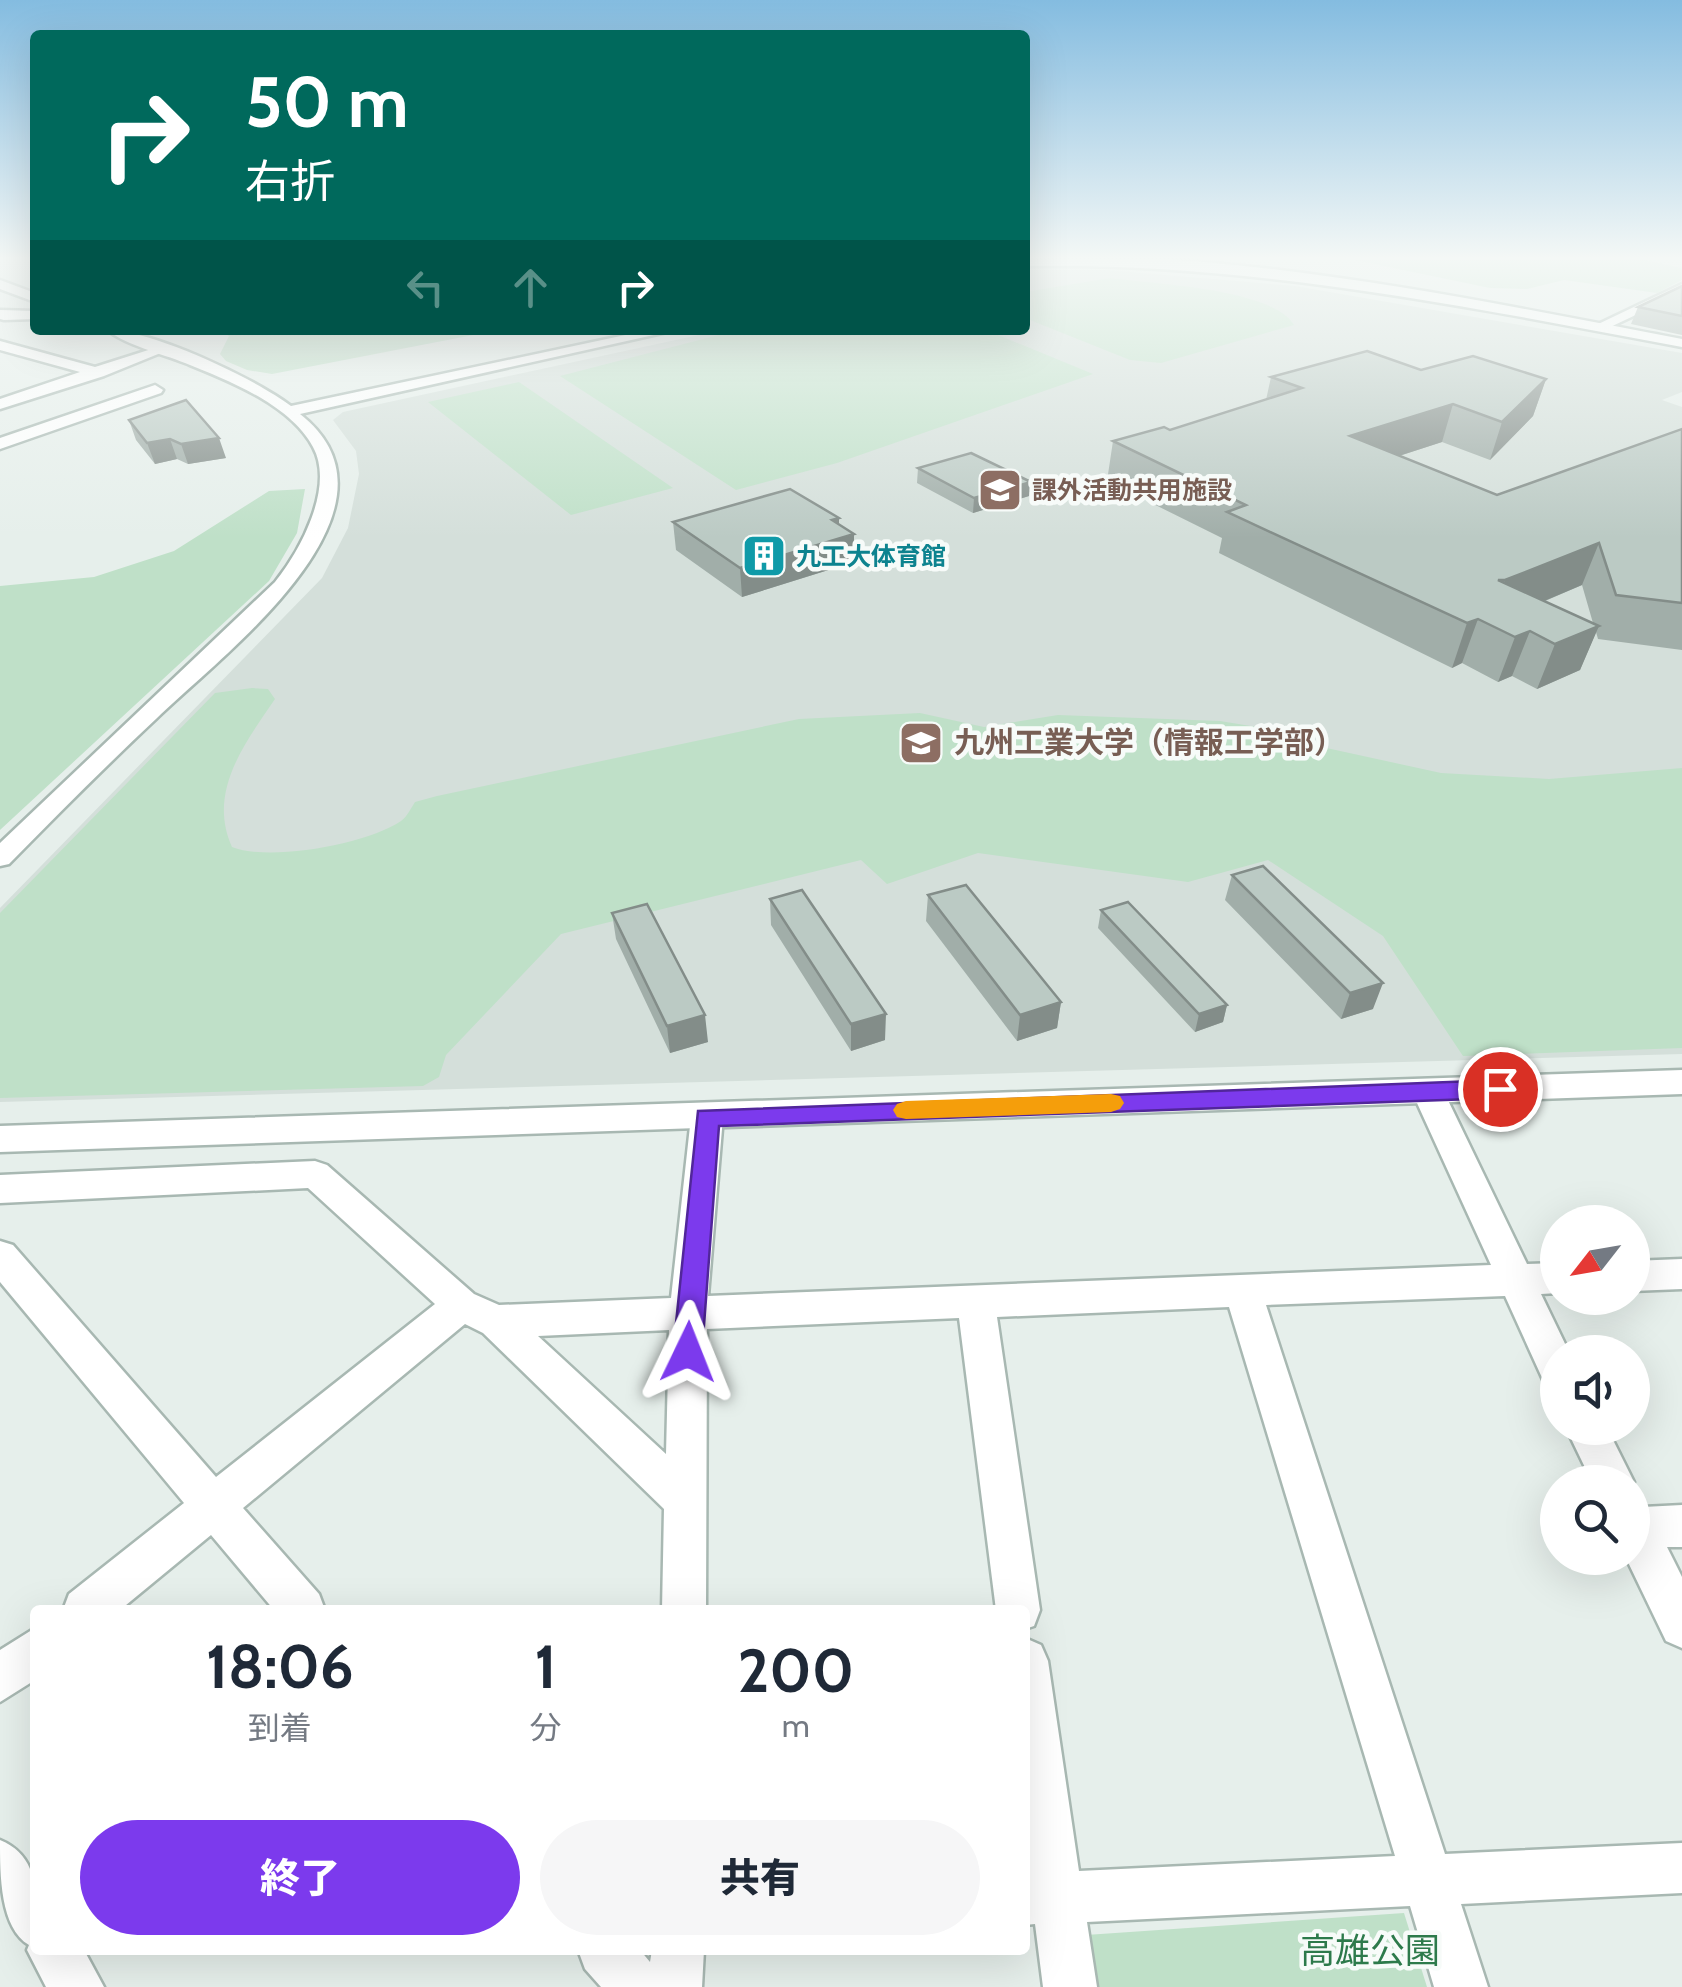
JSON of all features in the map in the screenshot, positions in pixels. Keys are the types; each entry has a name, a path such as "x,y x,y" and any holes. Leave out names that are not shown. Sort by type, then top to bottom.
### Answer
{"street":[{"path":"0,444 155,390 24,353"},
{"path":"0,404 153,353"},
{"path":"0,858 75,782 282,588 310,547 329,479 322,445 290,410 260,392 167,353"},
{"path":"290,410 561,353"},
{"path":"0,368 37,357"},
{"path":"0,1140 1682,1082"},
{"path":"1428,1092 1541,1335"},
{"path":"684,1605 688,1314 707,1117"},
{"path":"0,1189 314,1174 479,1313 686,1501"},
{"path":"0,1256 299,1605"},
{"path":"1650,1275 1682,1274"},
{"path":"92,1605 212,1507 479,1313 688,1314 1540,1279"},
{"path":"1242,1291 1461,1987"},
{"path":"976,1302 1017,1605"},
{"path":"1650,1526 1682,1526"},
{"path":"1650,1559 1682,1625"},
{"path":"0,1679 30,1655"},
{"path":"1030,1734 1041,1898 1070,1987"},
{"path":"0,1865 30,1913"},
{"path":"1041,1898 1682,1868"},
{"path":"57,1955 77,1987"},
{"path":"608,1955 637,1987"},
{"path":"676,1987 678,1955"}],"shaded area":[{"name":"九州工業大学（情報工学部）","path":"617,353 1682,353 1682,392 1662,400 1682,407 1682,1054 0,1102 0,908 322,578 348,528 359,474 356,451 333,420 343,412"}],"green space":[{"path":"382,353 272,374 247,370 220,354"},
{"path":"650,353 1041,353 1093,374 837,463 736,490 560,376"},
{"path":"1112,353 1197,353 1161,363 1130,360"},
{"path":"519,382 673,488 571,515 428,402"},
{"path":"305,489 297,533 269,581 0,830 0,586 94,577 174,551 269,491"},
{"path":"268,689 275,699 233,769 224,807 225,827 232,847 270,853 366,837 401,821 415,802 437,796 799,719 920,713 984,727 1058,715 1220,721 1269,729 1299,742 1441,773 1549,779 1682,768 1682,1048 1463,1056 1383,936 1268,860 1188,882 978,853 887,884 861,860 561,934 446,1055 439,1077 423,1086 0,1098 0,913 215,693"},
{"name":"高雄公園","path":"1404,1913 1427,1987 1094,1987 1086,1935"}],"building":[{"path":"1372,353 1421,370 1473,356 1546,379 1502,422 1453,404 1350,436 1497,495 1682,429 1682,603 1616,595 1599,543 1498,580 1599,626 1555,644 1530,631 1515,637 1478,619 1467,623 1227,512 1246,505 1113,441 1164,427 1170,430 1302,388 1271,377"},
{"path":"186,400 219,438 181,444 170,439 147,443 129,420"},
{"path":"971,453 1031,482 974,498 918,468"},
{"path":"790,489 839,518 832,520 854,534 740,568 673,522"},
{"path":"1263,866 1383,983 1350,993 1232,875"},
{"path":"966,885 1061,1002 1020,1015 928,895"},
{"path":"802,890 886,1014 851,1024 770,899"},
{"path":"1128,902 1227,1005 1199,1014 1101,910"},
{"path":"647,904 705,1015 667,1026 612,913"}],"slow traffic":[{"path":"906,1110 1111,1103"}],"place":[{"name":"課外活動共用施設","path":"1000,490"},
{"name":"九工大体育館","path":"764,556"},
{"name":"九州工業大学（情報工学部）","path":"921,743"}],"route":[{"path":"688,1352 688,1314 707,1117 1500,1089"}]}
